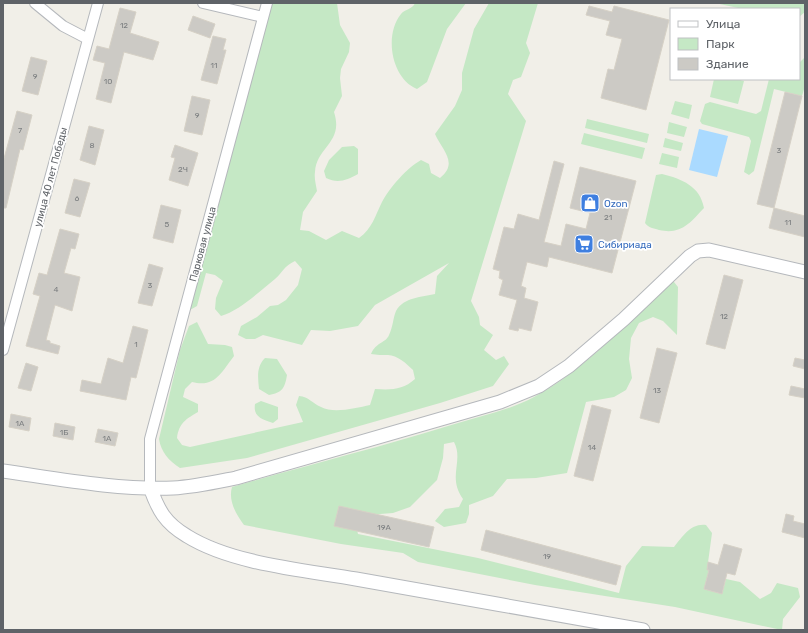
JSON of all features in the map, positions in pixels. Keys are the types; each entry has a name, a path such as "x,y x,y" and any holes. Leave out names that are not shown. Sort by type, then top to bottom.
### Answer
{"street":[{"path":"35,3 63,26 88,39"},
{"name":"улица 40 лет Победы","path":"3,350 98,3"},
{"path":"203,3 263,17"},
{"name":"Парковая улица","path":"150,487 150,439 266,3"},
{"path":"3,471 104,484 174,488 236,478 500,402 539,386 591,349 624,319 672,271 698,250 709,250 805,272"},
{"path":"150,487 158,510 170,524 187,536 214,550 279,565 643,630"}],"green space":[{"path":"271,3 337,3 340,25 350,43 349,52 341,69 340,78 342,96 334,112 336,131 317,163 315,177 317,191 303,212 300,230 309,231 326,240 342,231 359,238 367,231 382,202 399,178 421,160 429,164 431,173 440,178 446,172 449,162 445,151 435,134 455,106 462,90 462,73 474,29 489,3 538,3 526,43 530,53 521,77 513,80 508,94 526,121 471,301 479,317 480,325 493,335 484,350 496,360 504,356 509,364 493,386 440,403 247,458 180,468 166,456 159,439 180,350 189,326 197,322 208,344 232,347 234,356 217,378 206,383 192,382 185,389 183,397 198,404 198,412 181,425 177,438 182,445 190,447 303,422 296,405 299,396 326,409 345,410 370,405 375,389 396,388 410,383 415,379 413,370 402,360 391,355 371,354 376,347 388,338 396,311 399,306 414,298 435,294 437,276 449,263 375,305 358,326 330,331 311,330 302,345 263,335 255,339 246,339 238,335 241,326 257,317 270,306 278,305 286,300 298,285 302,269 295,261 288,265 275,279 249,300 235,310 221,316 215,309 216,298 223,281 215,275 206,273 197,306 190,310 189,298"},
{"path":"415,3 466,3 447,29 427,82 417,89 401,76 396,66 392,44 396,23 401,14 413,7"},
{"path":"715,3 805,3 805,12 800,16 800,8 738,8"},
{"path":"805,57 805,86 802,96 774,89 754,171 749,175 744,172 751,141 749,137 702,124 700,121 705,104 710,102 756,114 761,111 769,80 800,80 800,62"},
{"path":"714,80 744,81 738,104 710,97"},
{"path":"675,101 692,105 689,119 671,114"},
{"path":"587,119 649,134 647,143 585,128"},
{"path":"669,122 687,127 684,137 667,133"},
{"path":"584,133 645,148 642,159 581,144"},
{"path":"665,138 683,143 681,151 663,147"},
{"path":"354,146 358,149 358,174 338,181 326,178 324,171 329,160 342,147"},
{"path":"662,153 679,157 677,168 659,164"},
{"path":"662,174 683,181 694,189 699,194 704,208 689,223 673,231 659,230 650,227 645,223 656,175"},
{"path":"670,281 674,282 678,287 677,335 663,321 653,317 639,323 631,338 629,359 632,378 626,390 614,397 586,402 567,473 536,478 507,479 493,496 469,505 469,514 466,523 444,527 435,521 445,509 459,507 463,499 458,491 456,483 457,449 454,442 444,444 443,458 437,480 410,507 393,513 367,515 356,526 358,534 478,558 619,593 626,566 642,546 674,547 692,528 706,525 712,533 707,570 709,570 704,589 722,594 726,579 740,582 760,599 771,593 777,583 798,588 800,597 783,619 782,630 675,607 535,585 418,562 403,553 341,544 244,525 236,512 231,497 232,487 459,423 514,406 534,397 553,386 589,359"},
{"path":"265,358 277,359 287,375 284,387 277,393 269,395 259,389 259,369"},
{"path":"261,401 278,407 278,419 273,423 262,419 255,412 255,404"}],"water":[{"path":"699,129 728,136 717,177 689,170"}],"building":[{"path":"589,6 612,12 614,6 669,20 646,110 601,98 608,69 614,70 622,39 606,35 610,21 586,15"},
{"path":"120,8 136,12 130,33 159,42 153,60 124,52 111,103 96,99 105,63 93,60 97,46 109,49"},
{"path":"193,16 215,24 210,38 188,30"},
{"path":"213,36 226,39 223,50 226,50 217,84 201,80"},
{"path":"31,57 47,61 38,95 22,91"},
{"path":"785,92 802,96 774,208 757,204"},
{"path":"192,96 210,100 202,135 184,131"},
{"path":"17,111 32,115 23,150 20,149 6,208 3,208 3,162"},
{"path":"89,126 104,130 95,165 80,160"},
{"path":"175,145 198,153 188,186 169,180 175,158 171,157"},
{"path":"554,161 564,164 544,242 561,246 566,224 586,229 590,213 570,208 580,167 636,181 612,273 549,257 547,267 527,262 521,286 526,288 524,298 538,302 531,331 519,328 518,331 509,329 517,300 499,295 503,280 499,278 500,271 493,269 504,227 514,229 518,214 539,220"},
{"path":"74,179 90,183 80,217 65,213"},
{"path":"161,205 181,210 173,243 153,238"},
{"path":"774,208 805,216 805,237 769,228"},
{"path":"60,229 79,234 75,249 71,248 64,273 80,277 72,311 55,305 46,340 60,346 58,354 26,346 40,296 33,294 39,273 47,275"},
{"path":"149,264 163,268 152,306 138,303"},
{"path":"724,275 743,280 725,349 706,344"},
{"path":"133,326 148,330 136,378 131,377 126,400 80,391 82,380 101,384 108,358 123,363"},
{"path":"657,348 677,353 659,423 640,418"},
{"path":"795,358 805,360 805,369 793,366"},
{"path":"26,363 38,367 31,391 18,388"},
{"path":"791,386 805,389 805,398 789,395"},
{"path":"592,405 611,410 593,481 574,476"},
{"path":"11,414 31,418 29,431 9,427"},
{"path":"55,423 75,427 73,440 53,436"},
{"path":"98,429 118,433 115,446 95,442"},
{"path":"339,506 434,527 429,547 334,526"},
{"path":"786,514 794,516 793,521 805,524 805,538 782,532"},
{"path":"486,530 621,566 616,585 481,550"},
{"path":"724,544 742,549 735,575 727,573 722,594 704,589 709,570 707,570 708,562 718,565"}],"place":[{"name":"Ozon","path":"590,203"},
{"name":"Сибириада","path":"584,244"}]}
